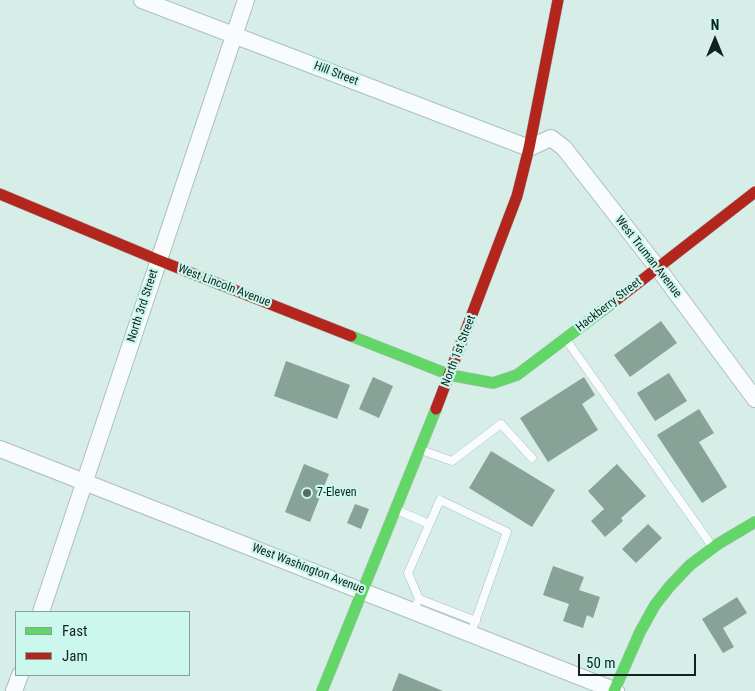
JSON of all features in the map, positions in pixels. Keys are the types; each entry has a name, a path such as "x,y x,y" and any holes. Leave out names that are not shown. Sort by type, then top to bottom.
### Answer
{"main road":[{"name":"North 1st Street","path":"322,691 450,375 517,196 530,148 558,0"},
{"name":"Hackberry Street","path":"450,375 493,383 517,375 755,192"},
{"name":"West Lincoln Avenue","path":"0,194 158,260 450,375"},
{"path":"615,691 640,632 670,586 690,565 755,522"}],"street":[{"name":"Hill Street","path":"142,0 530,148"},
{"name":"North 3rd Street","path":"41,611 246,0"},
{"name":"West Truman Avenue","path":"530,148 551,138 564,148 658,267 755,399"},
{"name":"West Washington Avenue","path":"0,449 362,590 416,605 473,627 615,691"},
{"path":"14,691 20,676"}],"lane":[{"path":"566,339 607,400 714,548"},
{"path":"420,449 452,462 501,424 532,458"},
{"path":"416,605 408,573 440,500 507,532 473,627"},
{"path":"395,509 430,524"}],"building":[{"path":"661,321 677,343 630,377 614,355"},
{"path":"286,361 350,385 337,419 274,396"},
{"path":"669,373 687,401 655,421 637,393"},
{"path":"373,377 393,386 379,418 359,409"},
{"path":"584,377 595,395 582,404 598,430 548,462 520,418"},
{"path":"699,409 714,433 699,442 727,487 702,503 657,435"},
{"path":"491,451 555,490 532,527 469,488"},
{"name":"7-Eleven","path":"304,464 329,474 310,522 285,512"},
{"path":"617,464 646,496 621,518 623,521 605,537 591,521 604,509 588,491"},
{"name":"7-Eleven","path":"355,504 369,509 361,529 347,523"},
{"path":"648,524 662,538 636,563 622,549"},
{"path":"553,566 584,577 579,590 600,597 593,618 587,615 583,628 563,621 569,604 543,595"},
{"path":"737,597 747,613 723,628 734,647 723,653 702,619"},
{"path":"399,673 443,691 392,691"}],"traffic: fast":[{"path":"351,336 450,375 493,383 517,375 615,301"},
{"path":"322,691 436,409"},
{"path":"614,691 640,632 655,605 670,586 690,565 718,544 755,522"}],"traffic: jam":[{"path":"436,409 517,196 529,148 558,0"},
{"path":"615,301 755,192"},
{"path":"0,194 158,260 351,336"}],"place":[{"name":"7-Eleven","path":"307,493"}]}
